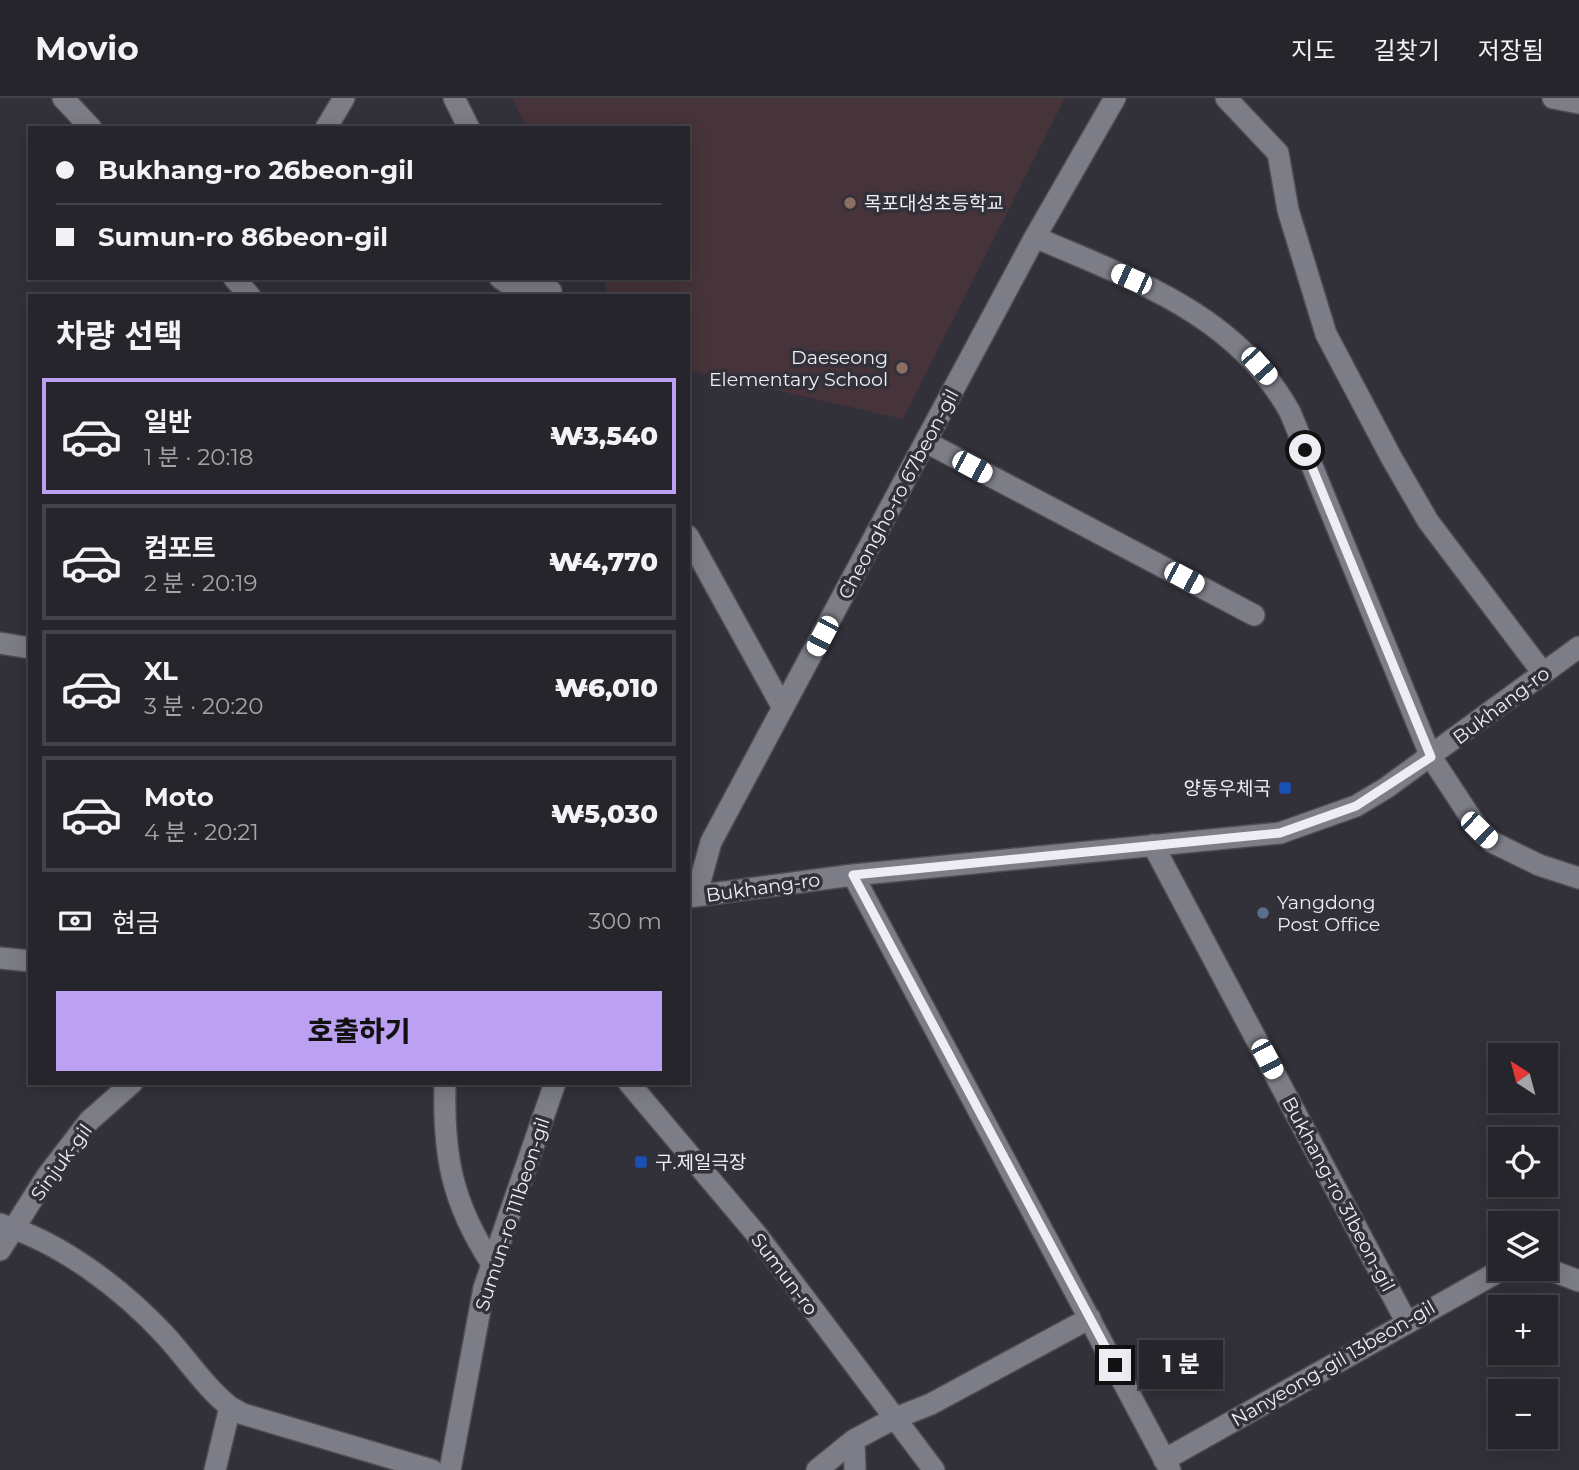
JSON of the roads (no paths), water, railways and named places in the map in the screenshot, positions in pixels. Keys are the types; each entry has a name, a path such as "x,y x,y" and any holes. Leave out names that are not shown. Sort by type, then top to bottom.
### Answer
{"street":[{"path":"63,98 89,126"},
{"path":"327,126 344,98"},
{"path":"454,98 468,126"},
{"name":"Cheongho-ro 67beon-gil","path":"692,897 711,842 1035,237 1115,98"},
{"path":"1226,98 1278,153 1287,210 1322,322 1391,457 1428,521 1543,673"},
{"path":"1553,98 1579,103"},
{"path":"1035,237 1178,300 1230,339 1275,384 1290,412 1431,757 1479,830 1492,842 1539,865 1579,878"},
{"path":"236,280 248,294"},
{"path":"502,280 509,284 548,290"},
{"path":"926,442 1254,615"},
{"path":"690,541 783,708"},
{"path":"0,643 28,648"},
{"name":"Bukhang-ro","path":"692,897 853,875 1280,833 1356,806 1431,757 1579,647"},
{"name":"Bukhang-ro 31beon-gil","path":"1153,845 1406,1321"},
{"path":"853,875 1167,1465"},
{"path":"0,958 28,961"},
{"name":"Sinjuk-gil","path":"0,1250 7,1226 89,1121 130,1085"},
{"path":"445,1085 444,1119 450,1179 472,1234 492,1264"},
{"name":"Sumun-ro 111beon-gil","path":"450,1470 484,1288 554,1085"},
{"name":"Sumun-ro","path":"631,1085 757,1235 934,1470"},
{"path":"7,1226 57,1250 114,1288 164,1334 230,1407 250,1416 432,1470"},
{"path":"1558,1273 1579,1281"},
{"name":"Nanyeong-gil 13beon-gil","path":"1167,1465 1406,1321 1488,1277"},
{"path":"817,1470 855,1440 893,1419 931,1404 1090,1318"},
{"path":"215,1470 230,1407"},
{"path":"855,1440 855,1470"}],"place":[{"name":"목포대성초등학교","path":"850,203"},
{"name":"Daeseong Elementary School","path":"902,368"},
{"name":"양동우체국","path":"1285,788"},
{"name":"Yangdong Post Office","path":"1263,913"},
{"name":"구.제일극장","path":"641,1162"}]}
